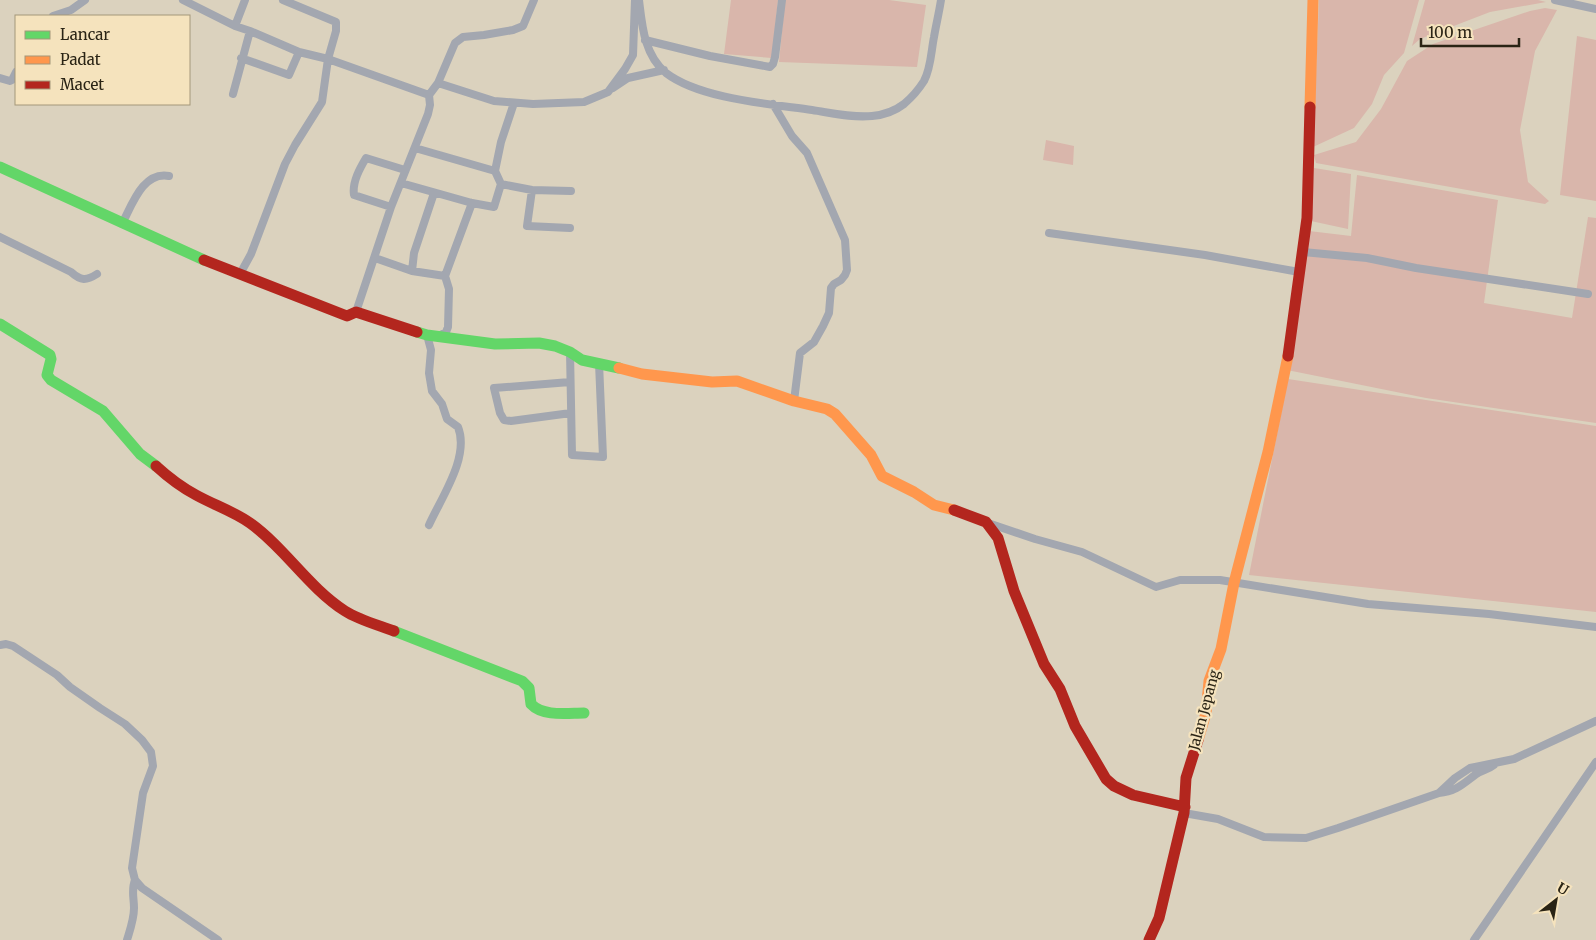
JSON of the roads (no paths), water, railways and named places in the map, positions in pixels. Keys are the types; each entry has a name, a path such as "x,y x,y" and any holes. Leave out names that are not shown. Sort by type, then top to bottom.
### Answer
{"street":[{"path":"56,15 71,10 85,0"},
{"path":"183,0 234,26 299,52 328,59 429,95"},
{"path":"234,26 245,0"},
{"path":"240,274 251,254 285,164 322,102 328,59 336,31 336,22 283,0"},
{"path":"356,312 391,207 428,114 430,105 429,95 438,84 455,43 463,37 484,36 523,26 534,0"},
{"path":"637,0 645,40 653,56 664,70 676,78 698,88 721,95 842,115 870,116 886,113 899,107 911,97 925,78 941,0"},
{"path":"608,92 633,55 637,0"},
{"path":"645,40 710,56 770,67 775,57 782,0"},
{"name":"Jalan Jepang","path":"1149,940 1159,918 1184,805 1186,778 1206,713 1209,681 1221,649 1234,583 1268,452 1291,339 1307,212 1312,0"},
{"path":"1555,0 1596,9"},
{"path":"233,94 241,58 250,31"},
{"path":"241,58 289,76 299,52"},
{"path":"438,84 494,101 563,104 584,102 608,92 628,78 664,70"},
{"path":"0,78 10,81 15,74"},
{"path":"400,183 472,203 494,207 501,184 495,170 501,142 514,103"},
{"path":"773,104 792,136 807,153 818,174 845,240 847,270 841,280 834,284 832,288 830,313 814,342 800,354 794,401"},
{"path":"415,148 495,170"},
{"path":"391,207 354,195 354,188 360,169 366,158 406,170"},
{"path":"0,167 195,257 347,316 356,312 433,335 495,344 540,343 570,352 582,360 642,374 712,382 738,381 794,401 827,409 835,414 871,455 882,476 914,492 934,505 962,511 986,522 1035,539 1082,552 1156,588 1180,580 1220,580 1368,604 1489,614 1596,627"},
{"path":"122,224 143,186 158,175 169,176"},
{"path":"501,184 532,190 571,192"},
{"path":"532,190 528,226 570,228"},
{"path":"412,271 414,254 434,193"},
{"path":"433,335 446,332 448,327 449,289 445,276 472,203"},
{"path":"1049,233 1197,254 1299,272"},
{"path":"0,237 71,272 81,280 97,274"},
{"path":"1303,252 1368,258 1426,270 1588,294"},
{"path":"375,258 412,271 445,276"},
{"path":"0,324 50,355 52,359 47,375 51,380 103,411 140,454 178,484 236,514 251,524 340,608 360,618 522,681 529,688 531,703 535,708 549,712 584,713"},
{"path":"429,525 458,465 461,442 458,428 447,419 442,404 432,391 428,374 433,335"},
{"path":"570,352 572,455 603,457 599,363"},
{"path":"570,382 494,388 500,413 504,420 511,421 571,413"},
{"path":"986,522 998,538 1014,591 1044,664 1060,690 1075,726 1106,779 1126,793 1184,805 1264,837 1306,838 1439,793 1450,792 1495,763 1514,759 1596,721"},
{"path":"0,645 13,646 57,675 70,687 125,724 142,740 151,752 154,766 143,793 132,868 135,880 142,888 218,940"},
{"path":"1474,940 1596,762"},
{"path":"127,940 133,918 132,889 135,880"}]}
